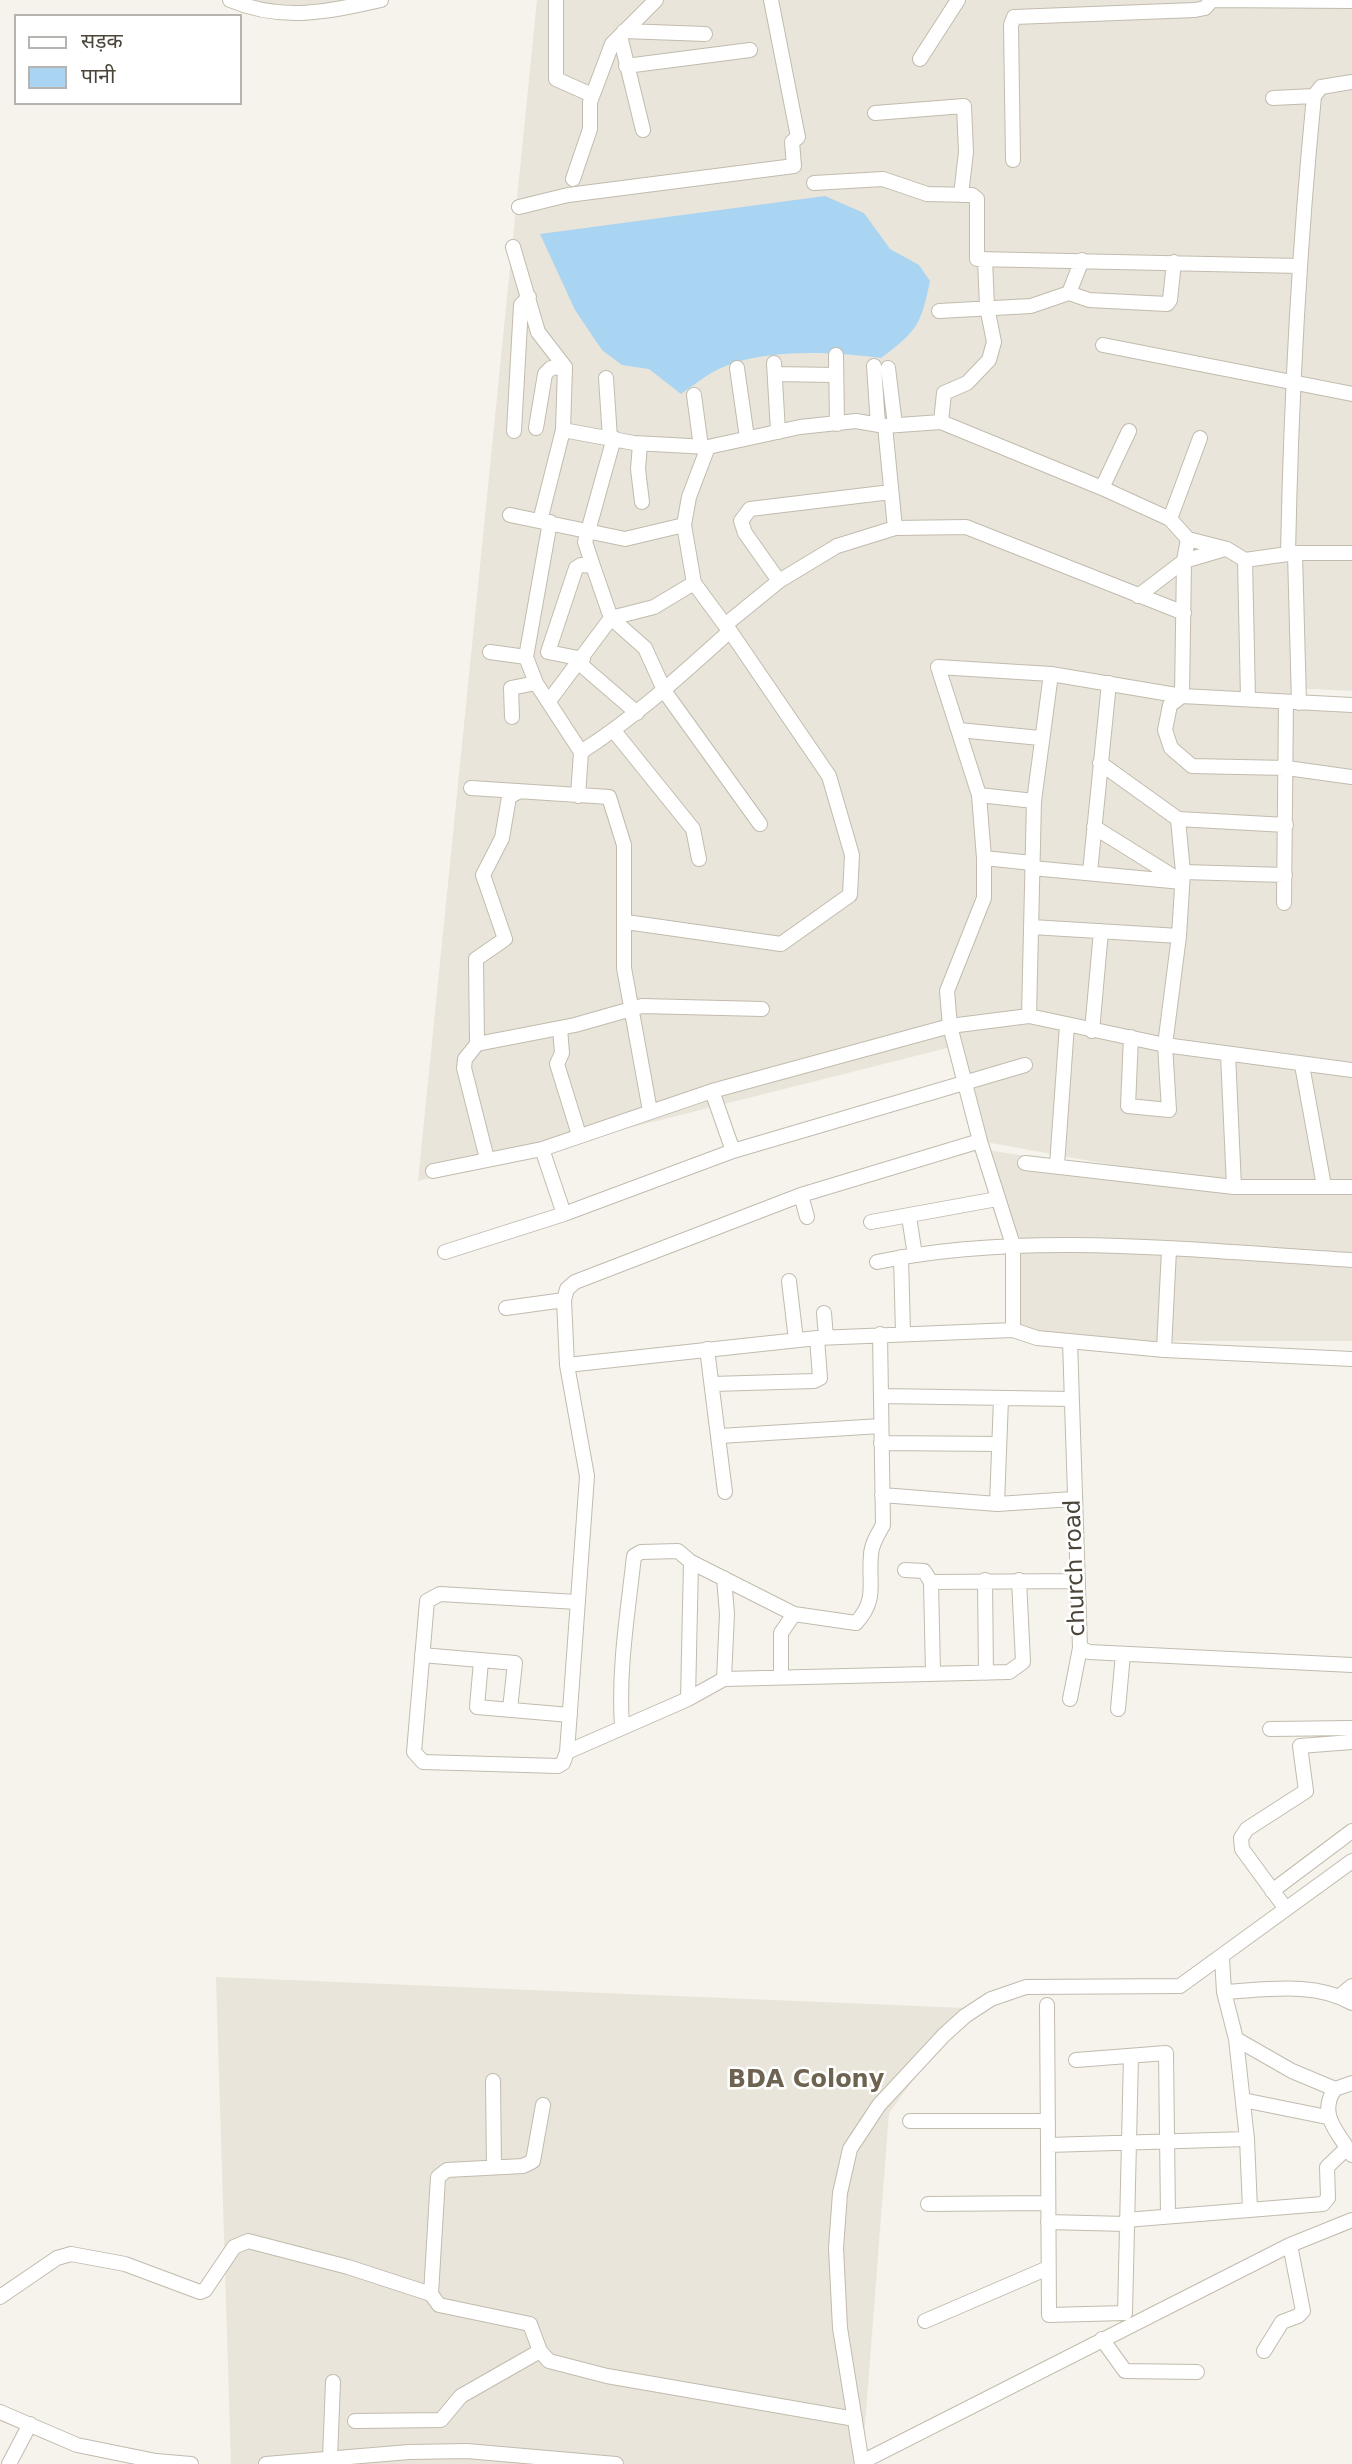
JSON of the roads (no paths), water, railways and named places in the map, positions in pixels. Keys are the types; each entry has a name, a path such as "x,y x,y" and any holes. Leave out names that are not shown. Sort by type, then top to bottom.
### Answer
{"street":[{"path":"230,0 264,13 292,13 327,12 381,0"},
{"path":"556,0 556,79 592,96"},
{"path":"573,179 590,130 592,96 611,44 656,0"},
{"path":"519,207 568,195 794,166 792,142 798,136 771,0"},
{"path":"920,59 958,0"},
{"path":"1013,160 1011,25 1014,17 1195,10 1205,8 1213,0 1352,1"},
{"path":"622,33 705,34"},
{"path":"622,33 626,66 643,130"},
{"path":"626,66 750,50"},
{"path":"1284,903 1287,768 1293,702 1293,384 1314,96 1321,87 1352,82"},
{"path":"1273,98 1314,96"},
{"path":"876,113 964,106 966,152 961,195"},
{"path":"814,183 883,179 927,194 972,195 977,200 977,259 1300,266"},
{"path":"513,247 538,332 565,367 562,430 545,522 526,657 536,683 581,752 578,796"},
{"path":"941,422 944,393 967,383 989,360 994,342 987,307 985,259"},
{"path":"1069,293 1082,260"},
{"path":"939,311 1031,306 1069,293 1093,301 1167,304 1170,300 1174,262"},
{"path":"514,431 521,305 529,297"},
{"path":"1103,345 1352,394"},
{"path":"836,355 837,424"},
{"path":"536,428 545,374 551,368 565,367"},
{"path":"881,367 895,528"},
{"path":"737,368 747,438"},
{"path":"778,432 774,369 835,375"},
{"path":"607,378 612,438 587,532 586,551 611,618 645,649 664,692 760,824"},
{"path":"626,922 780,944 850,895 852,855 829,776 694,583 684,525 689,497 704,447 694,396"},
{"path":"562,430 640,444 704,447 778,432 856,421 886,425 941,422 1102,488 1170,519 1188,539 1227,549 1245,560 1291,554 1352,553"},
{"path":"1102,488 1129,430"},
{"path":"1170,519 1200,438"},
{"path":"640,444 638,469 642,502"},
{"path":"779,581 745,533 741,521 750,509 891,492"},
{"path":"510,515 625,539 684,525"},
{"path":"581,752 614,732 664,692 779,581 837,546 895,528 967,527 1184,613"},
{"path":"1182,696 1184,561 1188,539"},
{"path":"1138,596 1184,561 1227,549"},
{"path":"1245,560 1248,699"},
{"path":"593,566 581,565 576,568 548,652 581,661 637,713"},
{"path":"549,701 611,618 654,607 694,583"},
{"path":"490,652 526,657"},
{"path":"1013,1330 1013,1245 980,1141 950,1026 947,990 985,898 984,858 979,795 938,667 1051,674 1182,696 1352,705"},
{"path":"1029,1016 1034,801 1051,674"},
{"path":"512,717 510,688 536,683"},
{"path":"1090,872 1109,683"},
{"path":"1182,696 1170,705 1165,730 1171,748 1192,766 1287,768 1349,780"},
{"path":"958,730 1041,737"},
{"path":"614,732 693,829 699,859"},
{"path":"1100,763 1178,819 1286,825"},
{"path":"471,788 609,797 624,845 624,968 650,1111"},
{"path":"486,1159 464,1068 465,1059 477,1044 476,958 505,939 483,875 502,838 509,797 518,792"},
{"path":"979,795 1034,801"},
{"path":"1130,1037 1128,1106 1169,1110 1165,1045 1179,936 1183,877 1178,819"},
{"path":"1094,827 1183,877"},
{"path":"984,858 1090,872 1183,877 1285,875"},
{"path":"1032,926 1179,936"},
{"path":"1093,1031 1101,931"},
{"path":"477,1044 560,1028 631,1008 762,1009"},
{"path":"433,1171 542,1149 712,1091 950,1026 1029,1016 1165,1045 1352,1070"},
{"path":"1058,1166 1067,1026"},
{"path":"560,1028 562,1053 557,1064 579,1135"},
{"path":"1228,1054 1234,1187"},
{"path":"445,1252 564,1214 733,1151 1025,1065"},
{"path":"1302,1065 1324,1186"},
{"path":"712,1091 733,1151"},
{"path":"577,1602 440,1594 426,1601 414,1752 424,1762 558,1766 563,1763 567,1752 587,1475 567,1365 564,1300 567,1289 575,1282 801,1195 980,1141"},
{"path":"542,1149 564,1214"},
{"path":"1025,1163 1234,1187 1352,1187"},
{"path":"801,1195 807,1217"},
{"path":"872,1222 997,1199"},
{"path":"903,1334 909,1217"},
{"path":"877,1262 908,1256 1013,1245 1352,1260"},
{"path":"1164,1350 1169,1250"},
{"path":"789,1281 796,1340"},
{"path":"506,1308 564,1300"},
{"path":"712,1384 814,1381 820,1378 824,1313"},
{"path":"567,1365 822,1337 1013,1330 1037,1338 1164,1350 1352,1359"},
{"path":"622,1726 620,1696 634,1556 641,1552 678,1551 691,1562 794,1614 856,1623 866,1613 871,1601 870,1552 883,1525 880,1334"},
{"name":"church road","path":"1070,1341 1073,1499 1080,1648 1090,1652 1352,1665"},
{"path":"707,1349 725,1492"},
{"path":"881,1396 1071,1399"},
{"path":"997,1504 1001,1399"},
{"path":"720,1436 881,1426"},
{"path":"881,1443 999,1444"},
{"path":"882,1495 997,1504 1073,1499"},
{"path":"688,1699 691,1562"},
{"path":"905,1570 924,1572 931,1582 933,1673"},
{"path":"724,1578 727,1614 724,1679"},
{"path":"985,1580 986,1673"},
{"path":"567,1752 688,1699 724,1679 1009,1672 1023,1662 1018,1580"},
{"path":"931,1582 1077,1581"},
{"path":"781,1676 781,1633 794,1614"},
{"path":"1070,1699 1080,1648"},
{"path":"1118,1709 1123,1654"},
{"path":"422,1655 515,1663 510,1709"},
{"path":"481,1661 477,1707 570,1715"},
{"path":"1270,1729 1352,1728"},
{"path":"1286,1909 1242,1849 1241,1838 1247,1829 1306,1791 1300,1746 1352,1742"},
{"path":"1272,1891 1352,1831"},
{"path":"1352,1861 1180,1986 1026,1987 1000,1996 965,2015 906,2073 850,2149 840,2193 836,2248 840,2328 862,2463 1290,2245 1352,2220"},
{"path":"1222,1958 1224,1992 1236,2039 1243,2100 1250,2209"},
{"path":"1224,1992 1310,1989 1346,1999 1352,1986"},
{"path":"1047,2005 1049,2315 1125,2313 1131,2056"},
{"path":"1236,2039 1292,2071 1335,2089 1352,2083"},
{"path":"1076,2060 1166,2053 1170,2141 1168,2216"},
{"path":"493,2081 494,2167"},
{"path":"1048,2222 1126,2222 1327,2202 1327,2167 1350,2151 1327,2117 1329,2102 1335,2089"},
{"path":"1243,2100 1327,2117"},
{"path":"431,2294 438,2177 447,2170 523,2166 533,2161 543,2105"},
{"path":"910,2121 1048,2121"},
{"path":"1048,2144 1247,2139"},
{"path":"928,2204 1048,2203"},
{"path":"0,2297 57,2258 71,2254 125,2264 200,2292 234,2247 248,2241 348,2267 431,2294 439,2305 530,2324 540,2351 549,2361 607,2376 855,2419"},
{"path":"1264,2351 1282,2322 1298,2316 1303,2311 1290,2245"},
{"path":"925,2321 1048,2268"},
{"path":"1102,2339 1125,2371 1197,2372"},
{"path":"355,2421 441,2420 461,2396 540,2351"},
{"path":"330,2458 333,2382"},
{"path":"0,2412 78,2445 156,2461 191,2464"},
{"path":"9,2464 30,2424"},
{"path":"266,2464 467,2451 616,2464"}],"water":[{"path":"825,196 864,213 890,249 919,265 930,281 924,308 916,326 903,341 881,358 822,353 758,357 721,368 681,394 649,369 622,365 602,350 575,310 540,234"}],"district":[{"name":"BDA Colony","path":"806,2081"}]}
